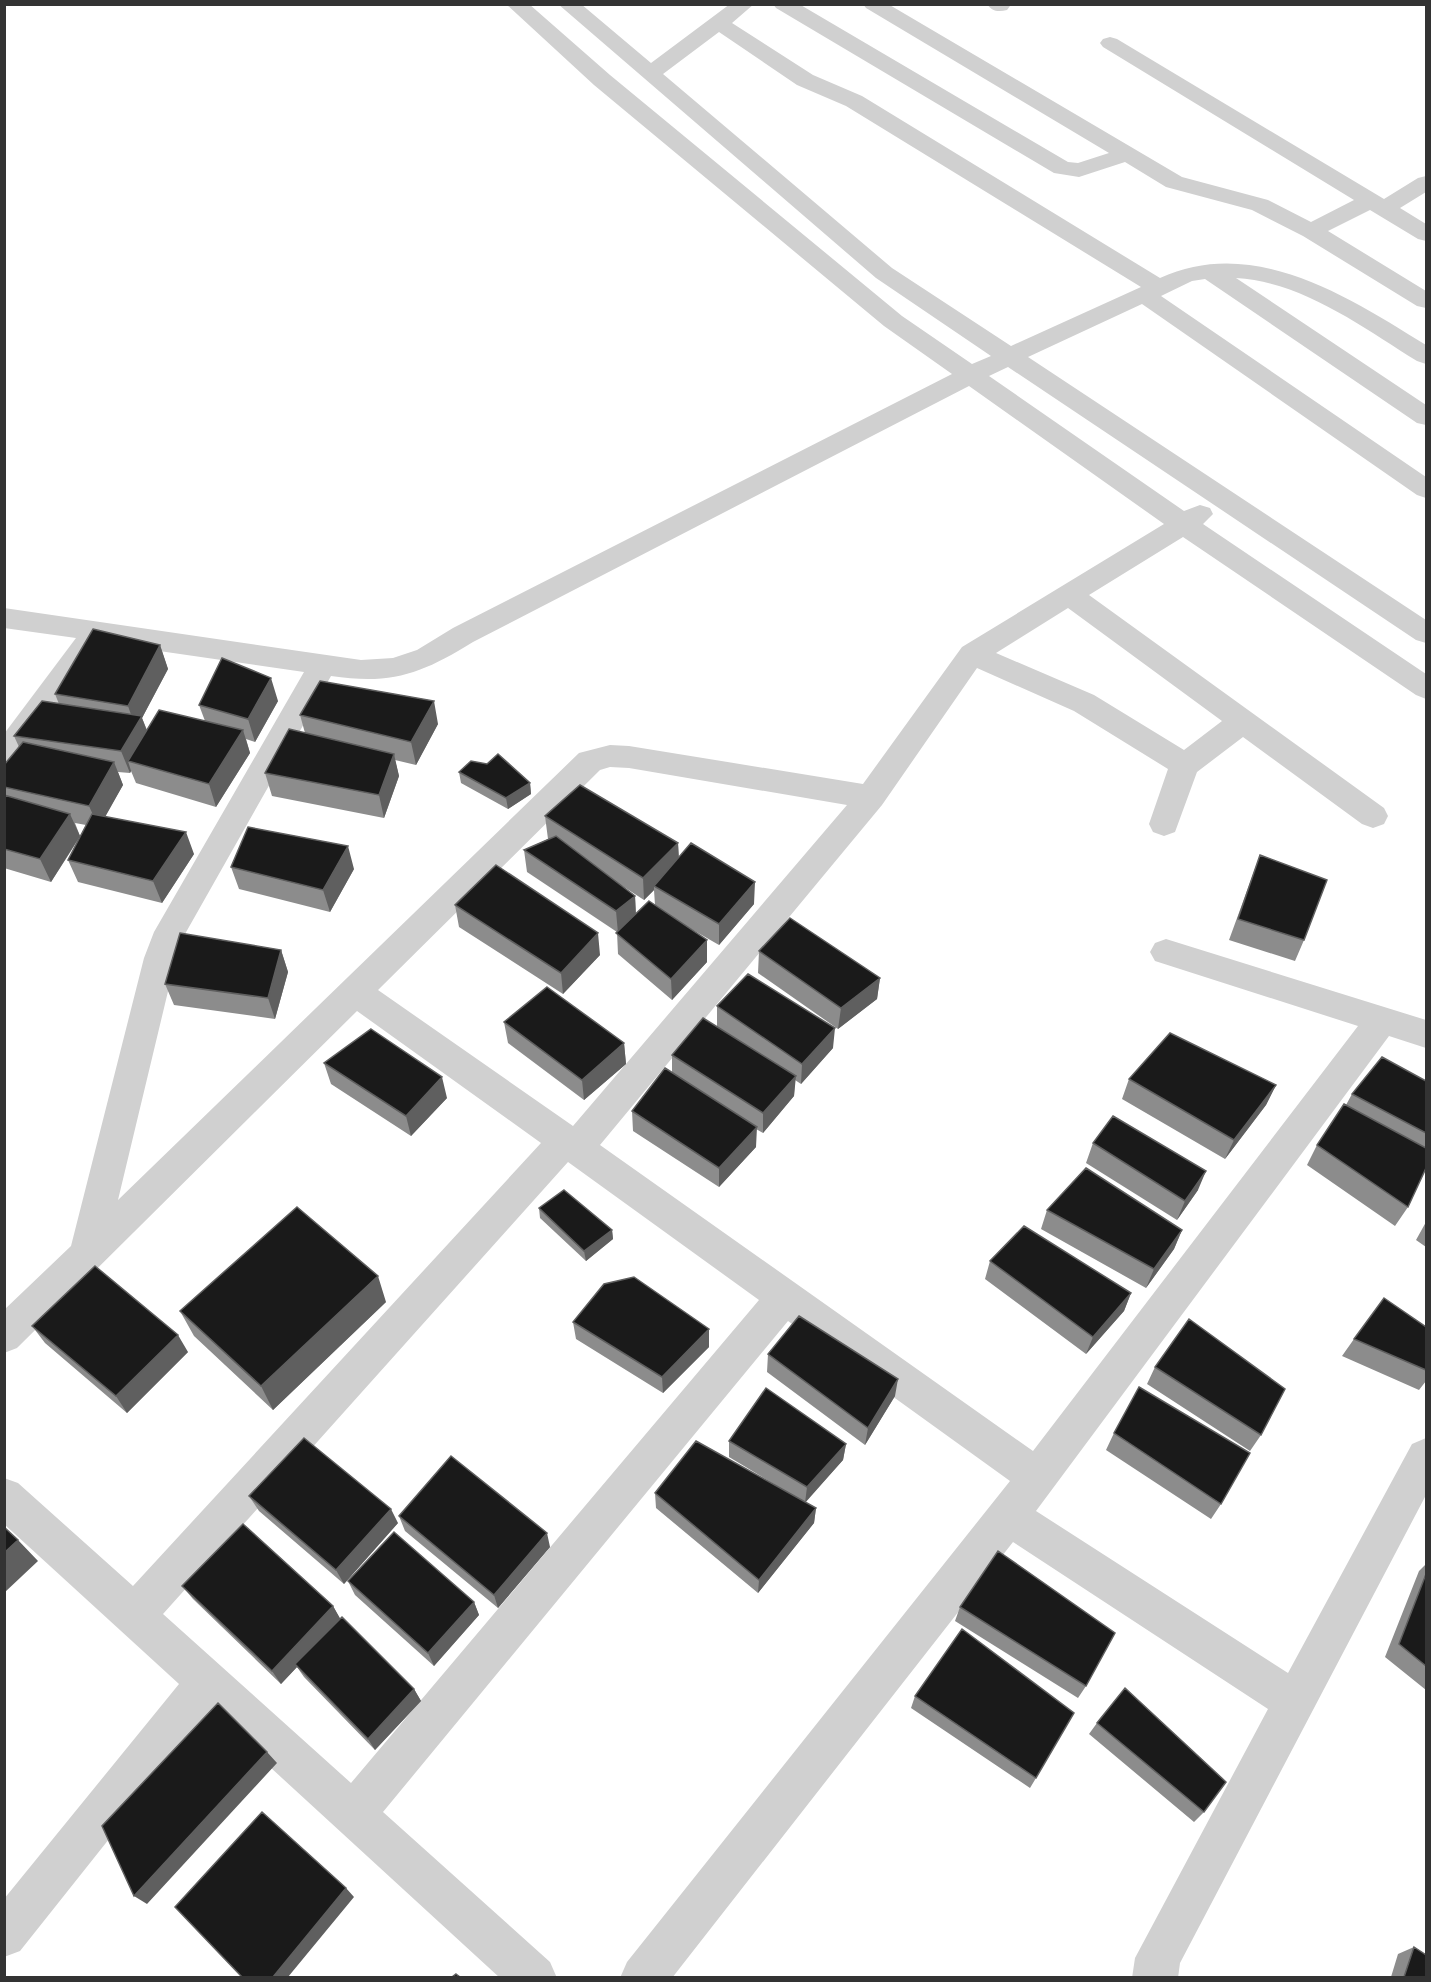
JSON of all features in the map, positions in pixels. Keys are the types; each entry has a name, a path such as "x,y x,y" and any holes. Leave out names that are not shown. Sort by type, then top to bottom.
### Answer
{"street":[{"path":"516,4 591,70 893,321 1184,524 1426,688"},
{"path":"568,4 884,273 1426,633"},
{"path":"651,74 744,4"},
{"path":"783,4 1062,168 1079,170 1128,154"},
{"path":"873,4 1174,182 1260,205 1311,231 1426,301"},
{"path":"719,23 804,80 854,101 1150,291 1426,489"},
{"path":"1110,43 1426,234"},
{"path":"591,70 629,56"},
{"path":"1311,231 1426,183"},
{"path":"1207,270 1426,417"},
{"path":"4,618 361,670 395,668 427,657 463,635 970,375 1186,275 1207,270 1255,274 1296,283 1333,300 1426,356"},
{"path":"134,1615 571,1144 870,797 972,654 1225,499"},
{"path":"1069,594 1373,816"},
{"path":"4,757 96,632"},
{"path":"972,654 1084,703 1185,765"},
{"path":"87,1254 160,958 170,932 323,665"},
{"path":"1164,824 1175,787 1185,765 1243,721"},
{"path":"4,1336 590,761 610,756 629,757 870,797"},
{"path":"1166,952 1426,1034"},
{"path":"355,991 1038,1477"},
{"path":"643,1977 1008,1516 1382,1020"},
{"path":"353,1814 785,1297"},
{"path":"1155,1977 1158,1958 1426,1457"},
{"path":"4,1497 534,1977"},
{"path":"1008,1516 1295,1702"},
{"path":"4,1935 208,1682"}],"building":[{"path":"93,629 160,645 128,706 55,694"},
{"path":"222,658 271,678 248,719 199,705"},
{"path":"320,681 434,701 411,742 300,715"},
{"path":"42,701 142,716 121,751 14,736"},
{"path":"159,710 243,730 209,784 128,761"},
{"path":"289,729 394,754 379,795 265,773"},
{"path":"23,742 114,762 89,806 4,787 4,765"},
{"path":"498,754 530,783 506,798 459,772 471,761 487,764"},
{"path":"580,785 678,843 643,878 545,816"},
{"path":"4,795 70,814 40,859 4,849"},
{"path":"92,814 186,832 153,881 68,860"},
{"path":"248,827 348,846 323,890 231,867"},
{"path":"556,836 635,896 616,911 524,850"},
{"path":"691,843 755,882 719,924 654,886"},
{"path":"1260,855 1327,880 1304,940 1238,919"},
{"path":"496,865 598,933 561,973 455,905"},
{"path":"649,901 707,940 671,979 616,933"},
{"path":"790,918 880,978 841,1008 759,951"},
{"path":"180,933 281,950 268,998 165,984"},
{"path":"748,974 835,1028 802,1064 717,1006"},
{"path":"547,987 624,1043 582,1080 504,1022"},
{"path":"703,1018 796,1076 763,1113 672,1055"},
{"path":"371,1029 442,1077 406,1116 324,1063"},
{"path":"1170,1033 1276,1085 1234,1140 1129,1079"},
{"path":"1382,1057 1426,1081 1426,1133 1352,1094"},
{"path":"665,1068 757,1127 719,1168 632,1111"},
{"path":"1344,1104 1426,1148 1426,1168 1408,1207 1317,1145"},
{"path":"1113,1116 1206,1171 1185,1201 1093,1143"},
{"path":"1086,1168 1182,1230 1154,1269 1047,1210"},
{"path":"564,1190 612,1230 584,1251 539,1208"},
{"path":"297,1207 378,1276 261,1386 180,1311"},
{"path":"1024,1226 1131,1293 1093,1337 990,1261"},
{"path":"95,1266 178,1335 116,1396 32,1326"},
{"path":"634,1277 709,1329 662,1377 573,1322 604,1284"},
{"path":"1384,1298 1426,1327 1426,1370 1354,1339"},
{"path":"799,1316 898,1379 868,1428 768,1354"},
{"path":"1189,1319 1285,1389 1261,1435 1155,1367"},
{"path":"1139,1387 1250,1453 1221,1504 1114,1433"},
{"path":"766,1388 846,1444 807,1487 729,1441"},
{"path":"304,1438 391,1509 336,1570 249,1496"},
{"path":"696,1441 816,1508 759,1580 655,1493"},
{"path":"451,1456 547,1533 494,1595 399,1516"},
{"path":"243,1524 333,1606 272,1671 182,1586"},
{"path":"4,1527 18,1540 4,1553"},
{"path":"394,1532 474,1602 428,1653 348,1581"},
{"path":"998,1551 1115,1633 1086,1686 960,1607"},
{"path":"1426,1574 1426,1666 1399,1644"},
{"path":"342,1617 414,1689 368,1739 295,1664"},
{"path":"962,1629 1074,1713 1036,1778 915,1696"},
{"path":"1125,1688 1226,1782 1204,1812 1097,1723"},
{"path":"218,1703 267,1752 134,1896 102,1826"},
{"path":"262,1812 346,1888 273,1977 242,1977 175,1907"},
{"path":"1414,1947 1426,1955 1426,1977 1404,1977"}]}
